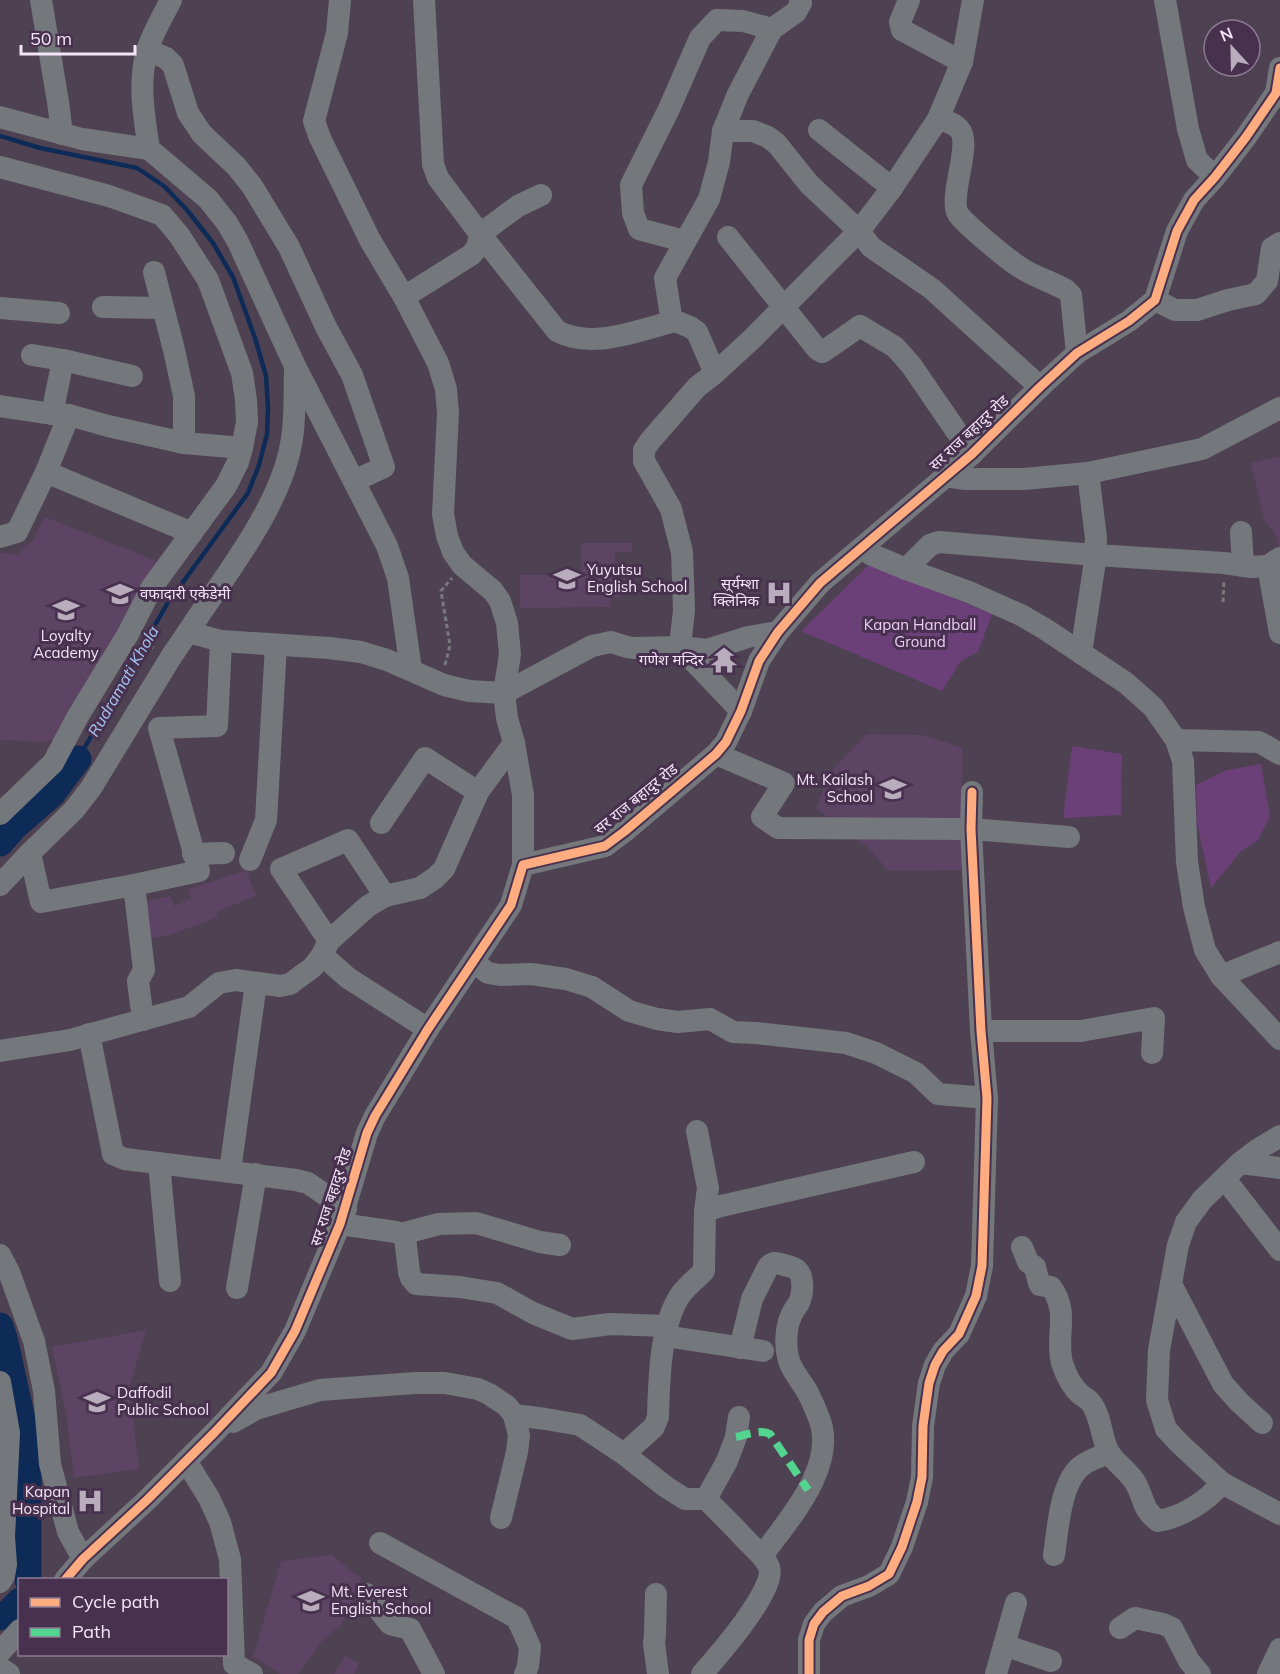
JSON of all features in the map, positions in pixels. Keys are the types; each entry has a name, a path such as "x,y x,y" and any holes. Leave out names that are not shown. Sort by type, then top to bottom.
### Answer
{"street":[{"path":"42,0 62,134"},
{"path":"148,149 143,104 144,69 147,50 171,0"},
{"path":"340,0 337,33 314,121 320,138 370,240 404,297 438,363 446,388 448,413 443,514 453,552 462,565 493,591 500,602 507,623 510,654 504,693 523,795 523,865"},
{"path":"424,0 433,164 438,178 480,234 557,331 595,340 675,321"},
{"path":"715,373 697,332 670,316 665,278 709,199 719,162 723,131 738,94 772,29 796,12 801,3 800,0"},
{"path":"909,0 900,22 902,30 962,62"},
{"path":"741,711 680,647 684,610 682,552 671,509 644,461 644,450 697,387 752,339 859,231 892,188 938,119 962,62 973,0"},
{"path":"1165,0 1188,129 1197,160 1215,177"},
{"path":"684,241 639,229 633,213 631,185 669,109 700,38 717,20 743,21 772,29"},
{"path":"147,50 174,65 188,113 202,134 236,166 262,201 289,247 326,327 352,375 384,467 354,481"},
{"path":"1280,68 1276,93 1246,137 1194,200 1177,231 1155,300 1175,310 1197,310 1256,294 1267,281 1272,248 1280,243"},
{"path":"0,117 62,134 148,149 208,199 227,223 295,366 387,546 398,578 411,670"},
{"path":"938,119 957,127 961,130 963,137 962,164 955,202 958,213 978,233 1021,268 1066,290 1071,295 1077,353"},
{"path":"819,130 892,188"},
{"path":"723,131 753,131 768,137 777,144 809,184 859,231 871,246 932,289 1040,387"},
{"path":"0,167 109,195 162,215 179,235 208,280 242,373 247,422 238,462 226,486 152,587 128,634 78,716 53,763 0,814"},
{"path":"404,297 471,255 477,248 480,234 518,206 541,195"},
{"path":"728,237 817,349 822,352 860,327 895,347 912,365 972,454"},
{"path":"154,272 184,396 184,442"},
{"name":"सर राज बहादुर रोड","path":"67,1578 83,1559 214,1433 271,1373 295,1331 343,1217 367,1133 375,1116 428,1029 511,904 523,865 605,846 716,754 726,742 741,711 759,661 778,632 820,583 972,454 1077,353 1129,321 1155,300"},
{"path":"103,307 163,308"},
{"path":"0,308 59,314"},
{"path":"32,355 132,376"},
{"path":"0,537 17,532 46,472 60,414 63,360"},
{"path":"0,885 74,810 92,788 171,657 245,546 266,510 282,477 291,446 294,426 295,366"},
{"path":"0,406 60,414 184,442 242,448"},
{"path":"945,476 966,479 1024,479 1088,473 1202,449 1280,408"},
{"path":"46,472 192,532"},
{"path":"1081,652 1094,568 1096,538 1088,473"},
{"path":"1240,532 1244,566"},
{"path":"906,569 930,545 939,542 1244,566 1274,562 1280,633"},
{"path":"863,547 870,554 969,592 1021,615 1059,637 1126,683 1153,707 1176,741 1183,761 1186,862 1205,950 1221,976 1280,1039"},
{"path":"188,632 221,641 361,652 444,685 469,691 504,693 592,646 602,643 611,642 633,648 680,647 707,650 748,637 778,632"},
{"path":"30,853 41,902 199,871 159,728 218,726 221,641"},
{"path":"250,861 266,820 276,645"},
{"path":"1176,741 1259,742 1280,754"},
{"path":"0,1051 69,1040 189,1007 219,983 236,980 280,986 290,984 313,967 326,948 368,906 385,896 420,888 435,878 444,868 478,792 514,744"},
{"path":"716,754 784,783 762,817 778,828 971,829 1069,837"},
{"path":"381,823 425,758 478,792"},
{"path":"808,1674 809,1640 814,1624 823,1612 843,1596 869,1586 889,1574 902,1547 917,1502 922,1477 923,1426 928,1383 943,1351 959,1334 976,1296 982,1266 987,1098 981,1031 971,829 972,792"},
{"path":"385,896 348,840 281,869 326,948 348,978 428,1029"},
{"path":"193,854 224,853"},
{"path":"134,885 144,970 138,981 143,1020"},
{"path":"1221,976 1280,952"},
{"path":"473,962 488,973 531,974 566,979 592,987 629,1011 657,1019 678,1022 710,1019 733,1032 846,1043 876,1053 916,1073 938,1094 987,1098"},
{"path":"230,1171 256,983"},
{"path":"981,1031 1081,1031 1154,1018 1152,1053"},
{"path":"89,1034 113,1154 124,1159 256,1174 308,1183 330,1197 343,1217 401,1234 405,1238 411,1278 416,1284 490,1291 504,1296 533,1313 572,1329 610,1324 666,1331 763,1351"},
{"path":"624,1454 654,1427 658,1417 666,1331 672,1310 689,1284 704,1271 705,1211 708,1188 697,1131"},
{"path":"1280,1136 1257,1150 1232,1171 1202,1200 1186,1222 1178,1245 1159,1350 1157,1400 1166,1429 1222,1483 1280,1514"},
{"path":"705,1211 914,1162"},
{"path":"159,1163 170,1281"},
{"path":"1232,1171 1280,1168"},
{"path":"1232,1171 1280,1250"},
{"path":"237,1288 256,1174"},
{"path":"401,1234 439,1224 476,1223 540,1242 560,1245"},
{"path":"1022,1246 1028,1262 1035,1267 1040,1285 1051,1287 1058,1297 1061,1308 1060,1351 1071,1385 1090,1402 1109,1453 1136,1483 1148,1513 1158,1521 1172,1518 1211,1496 1222,1483"},
{"path":"0,1254 9,1272 34,1341 44,1391 50,1464 68,1532 83,1559"},
{"path":"740,1348 752,1299 768,1267 776,1263 796,1269 801,1274 801,1299 789,1323 788,1358 808,1394 820,1421 824,1437 821,1462 808,1490 762,1556"},
{"path":"1171,1284 1223,1384 1262,1423"},
{"path":"0,1382 5,1434 6,1564 4,1576 0,1582"},
{"path":"214,1433 256,1408 320,1390 415,1383 445,1383 478,1389 507,1406 514,1415 519,1435 501,1518"},
{"path":"514,1415 580,1425 685,1499 706,1499 762,1556 769,1568 769,1576 761,1597 728,1645 702,1674"},
{"path":"706,1499 727,1461 736,1437 739,1417"},
{"path":"1054,1555 1065,1488 1079,1468 1088,1461 1109,1453"},
{"path":"186,1461 209,1498 220,1522 230,1559 234,1664 252,1674"},
{"path":"380,1543 517,1618 530,1647 525,1674"},
{"path":"366,1594 390,1624 410,1629 434,1674"},
{"path":"656,1594 654,1643 658,1674"},
{"path":"996,1674 1016,1603"},
{"path":"1120,1628 1135,1618 1172,1628 1189,1661 1200,1674"},
{"path":"0,1652 18,1632"},
{"path":"1004,1645 1051,1661"},
{"path":"1269,1674 1280,1649"},
{"path":"0,1668 9,1674"}],"path":[{"path":"444,685 443,674 450,645 441,591 462,565"},
{"path":"128,634 171,657"}],"shaded area":[{"path":"1280,456 1280,552 1275,532 1265,523 1251,463"},
{"name":"Loyalty Academy","path":"45,517 159,562 103,657 68,710 56,738 44,742 0,740 0,552 17,555 32,541"},
{"name":"Yuyutsu English School","path":"581,543 632,543 632,552 615,552 615,582 621,583 621,597 610,597 610,607 520,608 520,575 581,575"},
{"name":"Mt. Kailash School","path":"867,734 923,735 962,748 963,870 888,871 871,850 816,808 831,771"},
{"path":"246,870 256,896 218,911 216,918 167,936 141,938 135,904 170,896 174,906 191,899 189,889"},
{"name":"Daffodil Public School","path":"146,1330 129,1389 139,1469 74,1478 66,1414 52,1347"},
{"name":"Mt. Everest English School","path":"332,1555 356,1575 362,1577 342,1624 322,1641 298,1674 281,1674 253,1657 281,1561"},
{"path":"345,1656 359,1663 354,1674 334,1674"}],"green space":[{"name":"Kapan Handball Ground","path":"870,564 992,614 978,652 961,661 942,691 801,631"},
{"path":"1072,746 1122,754 1121,815 1063,818"},
{"path":"1261,764 1270,817 1257,841 1241,851 1211,888 1197,823 1196,785 1227,770"}],"waterway":[{"name":"Rudramati Khola","path":"0,136 40,148 137,168 164,186 213,243 233,277 266,376 267,434 259,465 248,493 167,604 78,759"},
{"path":"0,843 14,827 52,794 78,759"},
{"path":"0,1326 28,1447 28,1578"},
{"path":"0,1617 6,1615 18,1603"}],"marked path":[{"path":"736,1437 758,1432 770,1434 808,1490"}],"cycle path":[{"path":"67,1578 83,1559 147,1500 214,1433 271,1373 295,1331 340,1224 367,1133 375,1116 428,1029 511,905 523,865 605,846 716,754 726,742 741,711 759,661 778,632 820,583 972,454 1077,353 1129,321 1155,300 1177,231 1194,200 1246,137 1276,93 1280,68"},
{"path":"809,1674 809,1640 814,1624 823,1612 842,1596 869,1586 889,1574 902,1547 917,1502 922,1477 923,1426 929,1383 943,1351 959,1334 976,1296 982,1266 987,1098 981,1031 971,829 972,792"}],"place":[{"name":"Yuyutsu English School","path":"567,579"},
{"name":"सूर्यम्शा क्लिनिक","path":"779,593"},
{"name":"वफादारी एकेडेमी","path":"120,594"},
{"name":"Loyalty Academy","path":"66,610"},
{"name":"गणेश मन्दिर","path":"724,660"},
{"name":"Mt. Kailash School","path":"893,789"},
{"name":"Daffodil Public School","path":"97,1402"},
{"name":"Kapan Hospital","path":"90,1501"},
{"name":"Mt. Everest English School","path":"311,1601"}]}
